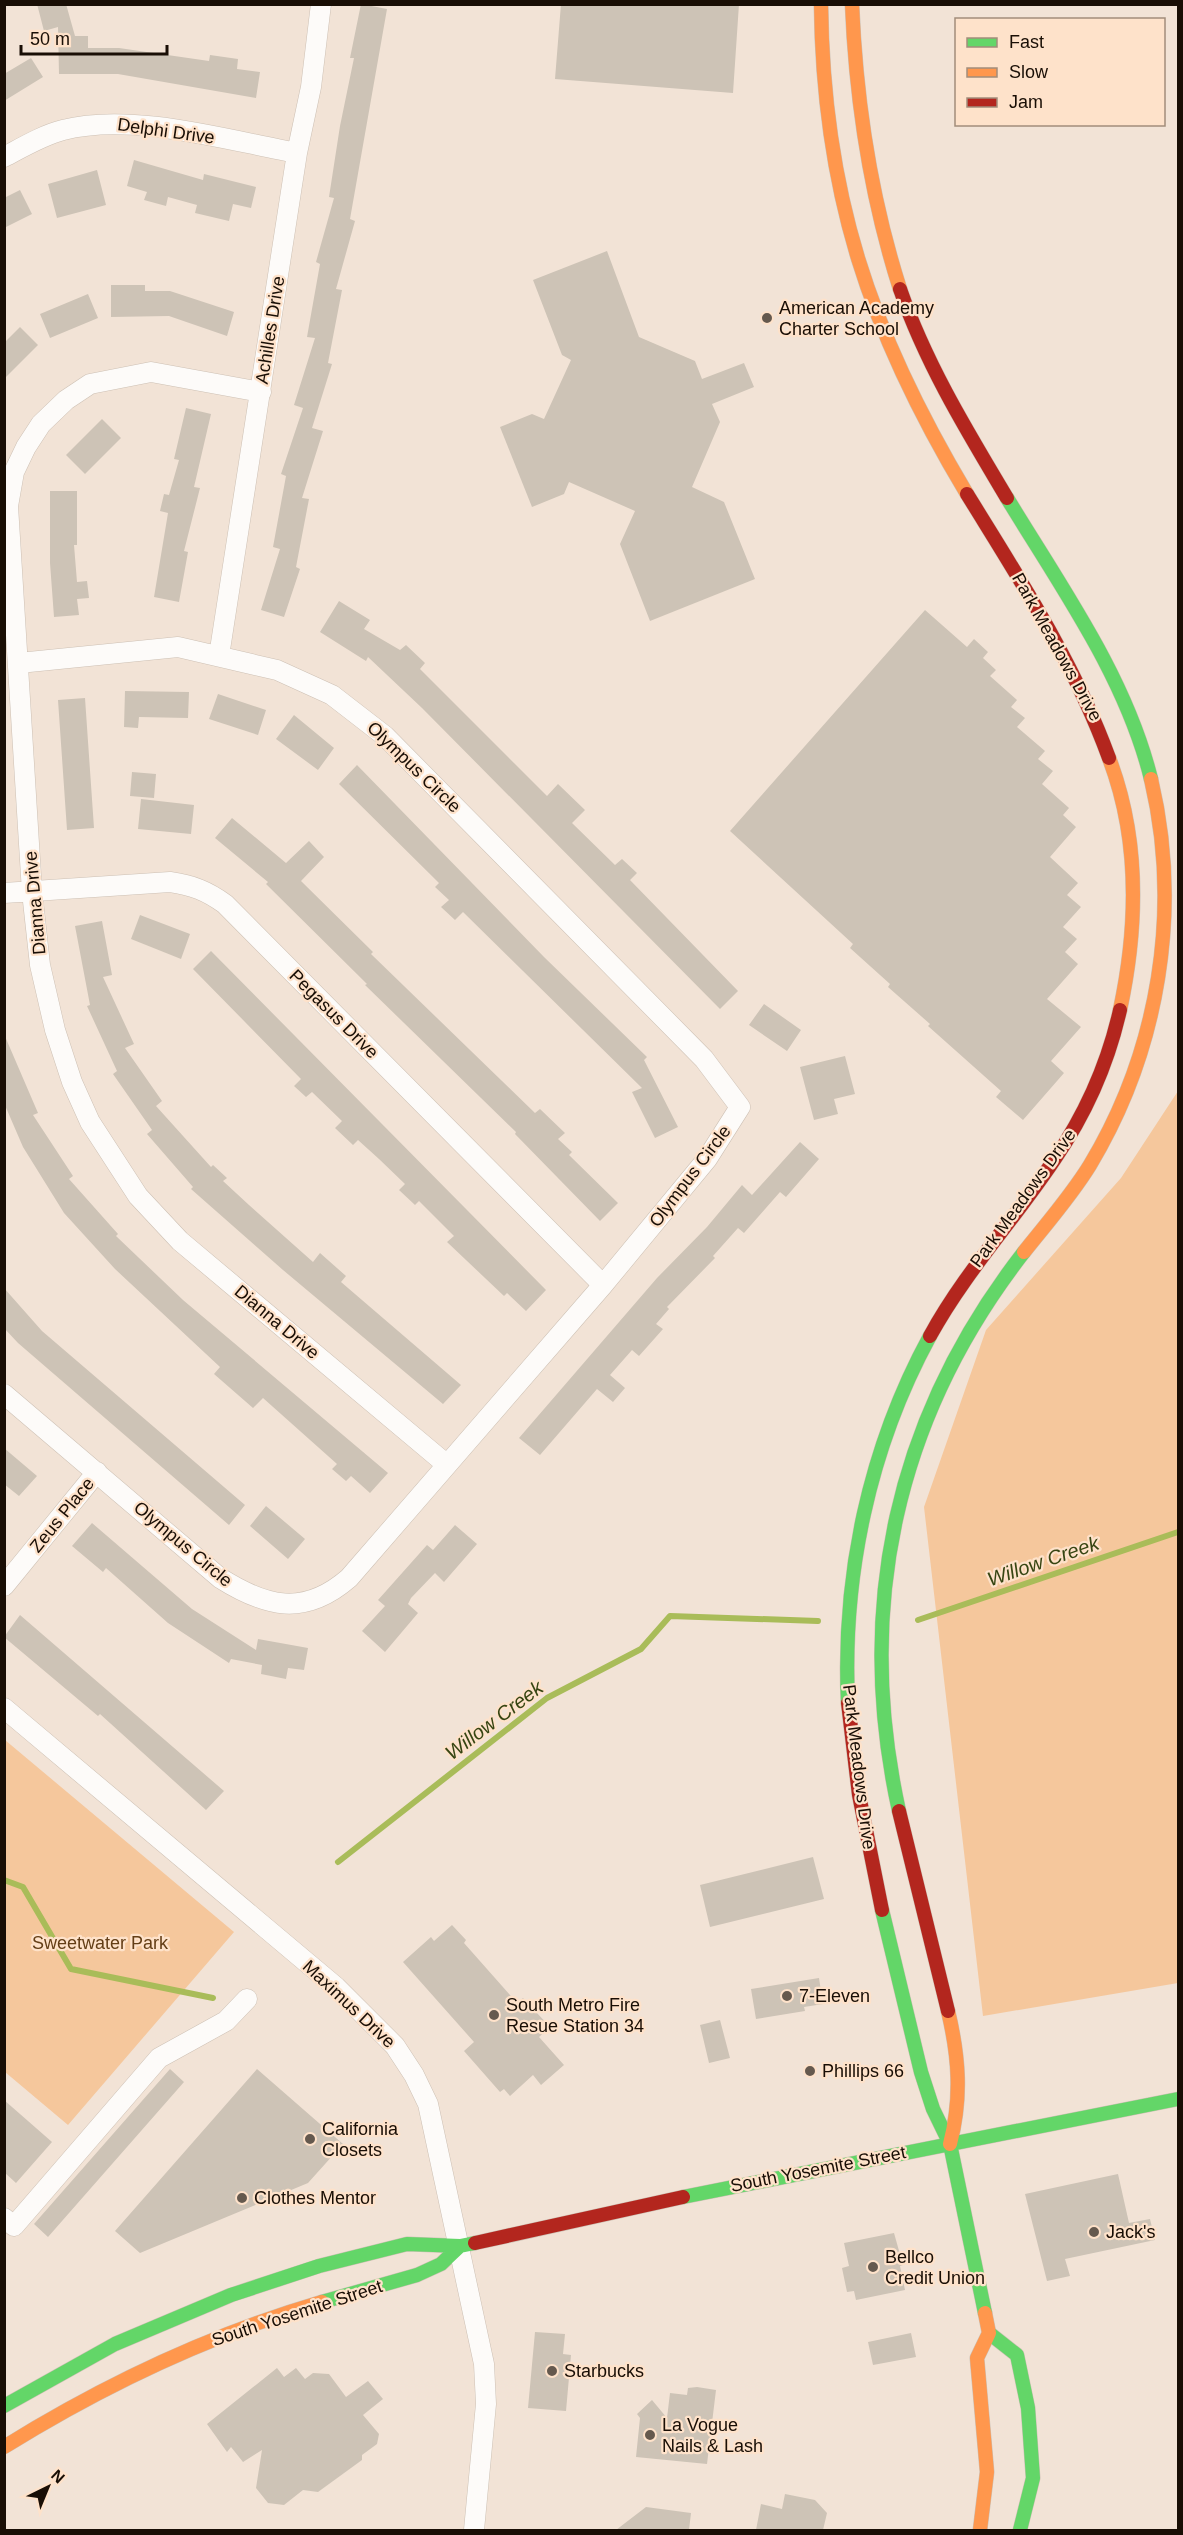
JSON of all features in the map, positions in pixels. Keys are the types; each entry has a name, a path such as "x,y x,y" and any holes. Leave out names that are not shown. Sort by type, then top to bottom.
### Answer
{"main road":[{"name":"Park Meadows Drive","path":"821,4 823,72 836,176 847,228 880,325 940,447 1029,593 1084,691 1105,737 1118,776 1133,849 1134,931 1129,970 1114,1038 1101,1074 1065,1145 964,1278 913,1367 871,1481 856,1550 849,1618 848,1699 864,1831 921,2072 933,2109 951,2144 989,2333"},
{"name":"Park Meadows Drive","path":"852,4 855,82 861,134 882,235 939,381 1104,660 1127,706 1143,747 1154,791 1166,880 1167,924 1162,968 1154,1012 1129,1090 1091,1164 997,1288 947,1369 923,1426 899,1503 889,1548 880,1658 886,1745 895,1795 952,2031 959,2073 958,2111 951,2144"},
{"name":"South Yosemite Street","path":"4,2406 115,2344 231,2295 319,2266 407,2244 459,2246 705,2192 1179,2099"},
{"name":"South Yosemite Street","path":"4,2447 104,2389 156,2364 243,2328 417,2275 441,2264 459,2246"},
{"path":"980,2530 987,2472 983,2404 976,2358 989,2333 1017,2355 1028,2408 1033,2478 1020,2530"},
{"path":"978,2367 993,2384 1000,2490"}],"street":[{"name":"Achilles Drive","path":"219,656 297,153 311,87 321,4"},
{"name":"Delphi Drive","path":"4,157 61,130 112,123 139,125 297,153"},
{"name":"Dianna Drive","path":"261,392 151,372 90,384 66,400 42,424 26,447 14,472 8,506 32,892 40,965 55,1030 72,1082 90,1122 138,1196 180,1241 446,1464"},
{"name":"Olympus Circle","path":"4,1394 220,1578 249,1597 275,1603 305,1602 332,1593 349,1578 603,1286 707,1159 741,1107 704,1059 385,736 332,695 277,670 178,647 19,663"},
{"name":"Pegasus Drive","path":"4,893 170,882 210,892 225,904 603,1286"},
{"name":"Zeus Place","path":"4,1586 96,1472"},
{"name":"Maximus Drive","path":"4,1708 336,1987 395,2046 414,2075 428,2104 484,2364 486,2404 474,2530"},
{"path":"4,2218 14,2226 159,2058 226,2021 248,1999"}],"green space":[{"path":"1178,1091 1178,1983 983,2016 924,1507 986,1330 1121,1178"},
{"name":"Sweetwater Park","path":"5,1740 234,1932 68,2125 5,2072"}],"building":[{"path":"37,4 66,4 75,36 88,36 88,48 119,48 209,61 210,55 238,59 237,69 260,72 256,98 118,74 59,74 58,27 44,31"},
{"path":"361,4 387,9 350,219 355,221 336,289 342,290 328,363 332,364 312,428 323,431 302,498 309,499 296,567 300,569 284,617 261,610 280,549 273,547 286,476 281,474 303,408 294,405 315,338 307,337 320,264 316,262 334,198 329,197 354,58 350,58"},
{"path":"561,4 739,4 733,93 555,79"},
{"path":"31,58 43,77 4,101 4,74"},
{"path":"134,160 203,180 204,174 256,187 251,208 233,204 229,221 195,213 197,205 168,197 166,206 144,200 147,192 127,186"},
{"path":"97,170 106,205 57,218 48,184"},
{"path":"20,190 32,214 4,228 4,198"},
{"path":"607,251 639,337 695,361 702,379 744,363 754,387 712,404 720,422 692,487 724,502 755,579 650,621 620,544 635,511 569,482 564,494 532,507 500,427 532,414 544,419 571,360 562,355 533,280"},
{"path":"111,285 145,285 145,291 170,291 234,312 227,336 169,316 111,317"},
{"path":"88,294 98,318 50,338 40,314"},
{"path":"20,327 38,345 4,379 4,343"},
{"path":"186,408 211,414 194,487 200,488 184,551 188,552 179,602 154,597 168,513 160,511 164,494 169,495 179,460 174,459"},
{"path":"102,419 121,438 85,474 66,455"},
{"path":"50,491 77,491 77,545 74,545 77,582 87,581 89,598 77,599 79,615 54,617 50,563"},
{"path":"339,601 370,620 364,629 400,650 406,645 425,663 420,669 547,796 558,784 585,810 572,823 615,865 622,859 637,873 630,880 738,991 720,1009 422,708 368,657 366,661 320,632"},
{"path":"925,610 967,647 974,639 988,652 983,658 996,670 990,676 1017,700 1011,707 1025,718 1017,727 1045,751 1038,759 1053,771 1042,784 1069,808 1063,815 1076,827 1050,857 1078,883 1067,895 1081,907 1063,927 1077,939 1065,952 1078,964 1047,999 1081,1027 1051,1061 1064,1073 1023,1120 996,1097 1001,1091 928,1026 930,1024 888,987 890,984 850,948 853,944 730,831"},
{"path":"125,691 189,692 188,718 139,717 138,728 124,727"},
{"path":"218,694 266,710 258,735 209,719"},
{"path":"85,698 94,828 67,830 58,700"},
{"path":"294,715 334,748 318,770 276,739"},
{"path":"357,765 544,957 647,1057 644,1060 678,1127 655,1138 632,1092 642,1088 463,912 455,920 441,907 449,900 435,887 439,883 339,784"},
{"path":"132,772 156,774 154,798 130,796"},
{"path":"141,799 194,805 191,834 138,829"},
{"path":"232,818 286,863 309,841 324,857 301,881 373,952 371,954 535,1113 540,1109 565,1133 558,1139 572,1152 569,1155 618,1203 600,1221 515,1134 516,1132 365,985 367,984 266,884 268,882 215,838"},
{"path":"140,915 190,934 181,959 131,939"},
{"path":"102,921 112,975 103,977 134,1044 125,1048 162,1101 156,1106 211,1167 213,1165 227,1178 223,1181 249,1205 313,1262 320,1253 346,1276 341,1282 461,1385 443,1404 283,1270 191,1189 193,1187 147,1134 152,1130 113,1074 117,1071 87,1006 90,1005 75,926"},
{"path":"211,951 546,1290 526,1311 507,1293 504,1296 447,1242 454,1236 419,1201 415,1205 399,1190 405,1184 379,1159 358,1140 353,1145 335,1128 342,1121 312,1092 306,1097 294,1086 301,1079 193,969"},
{"path":"764,1004 801,1030 787,1051 749,1025"},
{"path":"4,1034 38,1113 33,1115 73,1176 69,1179 118,1234 116,1236 183,1300 388,1473 370,1493 351,1476 346,1481 332,1469 337,1464 263,1398 253,1408 214,1374 220,1367 115,1269 64,1213 23,1147 4,1103"},
{"path":"845,1056 855,1094 834,1099 838,1114 814,1120 800,1067"},
{"path":"800,1142 819,1159 786,1197 780,1192 744,1233 738,1228 713,1256 715,1258 667,1307 669,1309 656,1324 663,1329 639,1356 632,1350 610,1375 625,1388 613,1402 597,1389 540,1455 519,1438 657,1278 707,1227 742,1185 752,1195"},
{"path":"4,1288 42,1331 245,1505 229,1525 18,1343 4,1328"},
{"path":"4,1448 37,1476 19,1496 4,1484"},
{"path":"266,1506 305,1539 288,1559 250,1526"},
{"path":"92,1523 192,1609 256,1650 258,1639 308,1648 304,1670 288,1668 286,1679 261,1674 262,1665 231,1659 229,1663 168,1623 106,1568 103,1572 72,1546"},
{"path":"455,1525 477,1544 444,1582 435,1573 411,1598 408,1604 418,1613 385,1652 362,1631 385,1606 378,1600 427,1545 433,1550"},
{"path":"20,1615 224,1791 206,1810 100,1714 98,1716 4,1637"},
{"path":"813,1857 824,1899 710,1927 700,1885"},
{"name":"South Metro Fire Resue Station 34","path":"452,1925 466,1940 464,1943 517,2003 523,1998 550,2027 539,2037 564,2065 541,2085 533,2075 510,2096 504,2089 500,2092 464,2051 474,2042 403,1962 431,1937 434,1941"},
{"name":"7-Eleven","path":"819,1978 823,2004 804,2007 805,2011 756,2019 751,1989"},
{"path":"720,2020 730,2058 709,2063 700,2025"},
{"path":"170,2069 184,2082 48,2237 34,2224"},
{"path":"257,2069 343,2144 308,2183 140,2253 115,2231"},
{"path":"4,2100 52,2142 16,2183 4,2172"},
{"name":"Jack's","path":"1118,2174 1129,2223 1150,2219 1155,2240 1065,2259 1070,2276 1047,2281 1025,2194"},
{"name":"Bellco Credit Union","path":"894,2233 903,2265 900,2266 905,2290 856,2300 854,2291 847,2292 842,2268 849,2266 844,2243"},
{"path":"535,2332 565,2334 563,2354 571,2355 566,2411 528,2408"},
{"path":"911,2333 916,2357 873,2365 868,2342"},
{"path":"277,2368 284,2377 296,2368 305,2379 313,2373 329,2374 346,2397 368,2381 383,2399 363,2415 379,2434 377,2444 362,2455 362,2460 318,2492 303,2490 284,2505 268,2503 256,2488 262,2450 243,2462 231,2447 227,2452 207,2424"},
{"path":"688,2388 716,2390 707,2464 636,2457 640,2418 637,2414 652,2400 667,2418 670,2393 687,2395"},
{"path":"785,2494 815,2500 827,2513 823,2530 756,2530 761,2504 782,2509"},
{"path":"646,2507 691,2513 689,2530 616,2530"}],"waterway":[{"name":"Willow Creek","path":"918,1620 1178,1532"},
{"name":"Willow Creek","path":"338,1862 547,1698 641,1649 670,1616 818,1621"},
{"name":"Willow Creek","path":"4,1880 23,1887 71,1969 213,1998"}],"traffic: fast":[{"path":"1007,498 1070,599 1109,669 1140,741 1151,779"},
{"path":"899,1811 886,1735 882,1661 885,1588 897,1516 916,1447 944,1380 980,1315 1024,1252"},
{"path":"848,1703 847,1655 850,1608 855,1561 864,1514 891,1423 930,1336"},
{"path":"882,1910 921,2072 933,2109 950,2144 985,2313"},
{"path":"683,2197 1178,2099"},
{"path":"4,2406 115,2344 231,2295 319,2266 407,2244 460,2246 475,2243"},
{"path":"322,2302 417,2275 441,2264 460,2246"},
{"path":"989,2333 1017,2355 1028,2408 1033,2478 1020,2530"}],"traffic: slow":[{"path":"821,4 824,73 831,138 842,200 858,260 879,318 904,376 967,494"},
{"path":"852,4 857,77 866,148 880,219 900,289"},
{"path":"1109,758 1126,820 1133,883 1130,947 1120,1010"},
{"path":"1024,1252 1067,1199 1090,1165 1114,1121 1133,1075 1148,1027 1158,978 1164,928 1164,878 1160,828 1151,779"},
{"path":"948,2011 955,2045 958,2078 958,2094 950,2144"},
{"path":"4,2447 80,2403 158,2364 239,2330 322,2302"},
{"path":"980,2530 987,2472 977,2358 989,2333 985,2313"}],"traffic: jam":[{"path":"900,289 910,317 935,370 962,422 1007,498"},
{"path":"967,494 1063,655 1080,688 1109,758"},
{"path":"930,1336 974,1268 1039,1182 1076,1125 1102,1069 1120,1010"},
{"path":"848,1703 859,1795 882,1910"},
{"path":"899,1811 948,2011"},
{"path":"475,2243 683,2197"}],"place":[{"name":"American Academy Charter School","path":"767,318"},
{"name":"7-Eleven","path":"787,1996"},
{"name":"South Metro Fire Resue Station 34","path":"494,2015"},
{"name":"Phillips 66","path":"810,2071"},
{"name":"California Closets","path":"310,2139"},
{"name":"Clothes Mentor","path":"242,2198"},
{"name":"Jack's","path":"1094,2232"},
{"name":"Bellco Credit Union","path":"873,2267"},
{"name":"Starbucks","path":"552,2371"},
{"name":"La Vogue Nails & Lash","path":"650,2435"}]}
